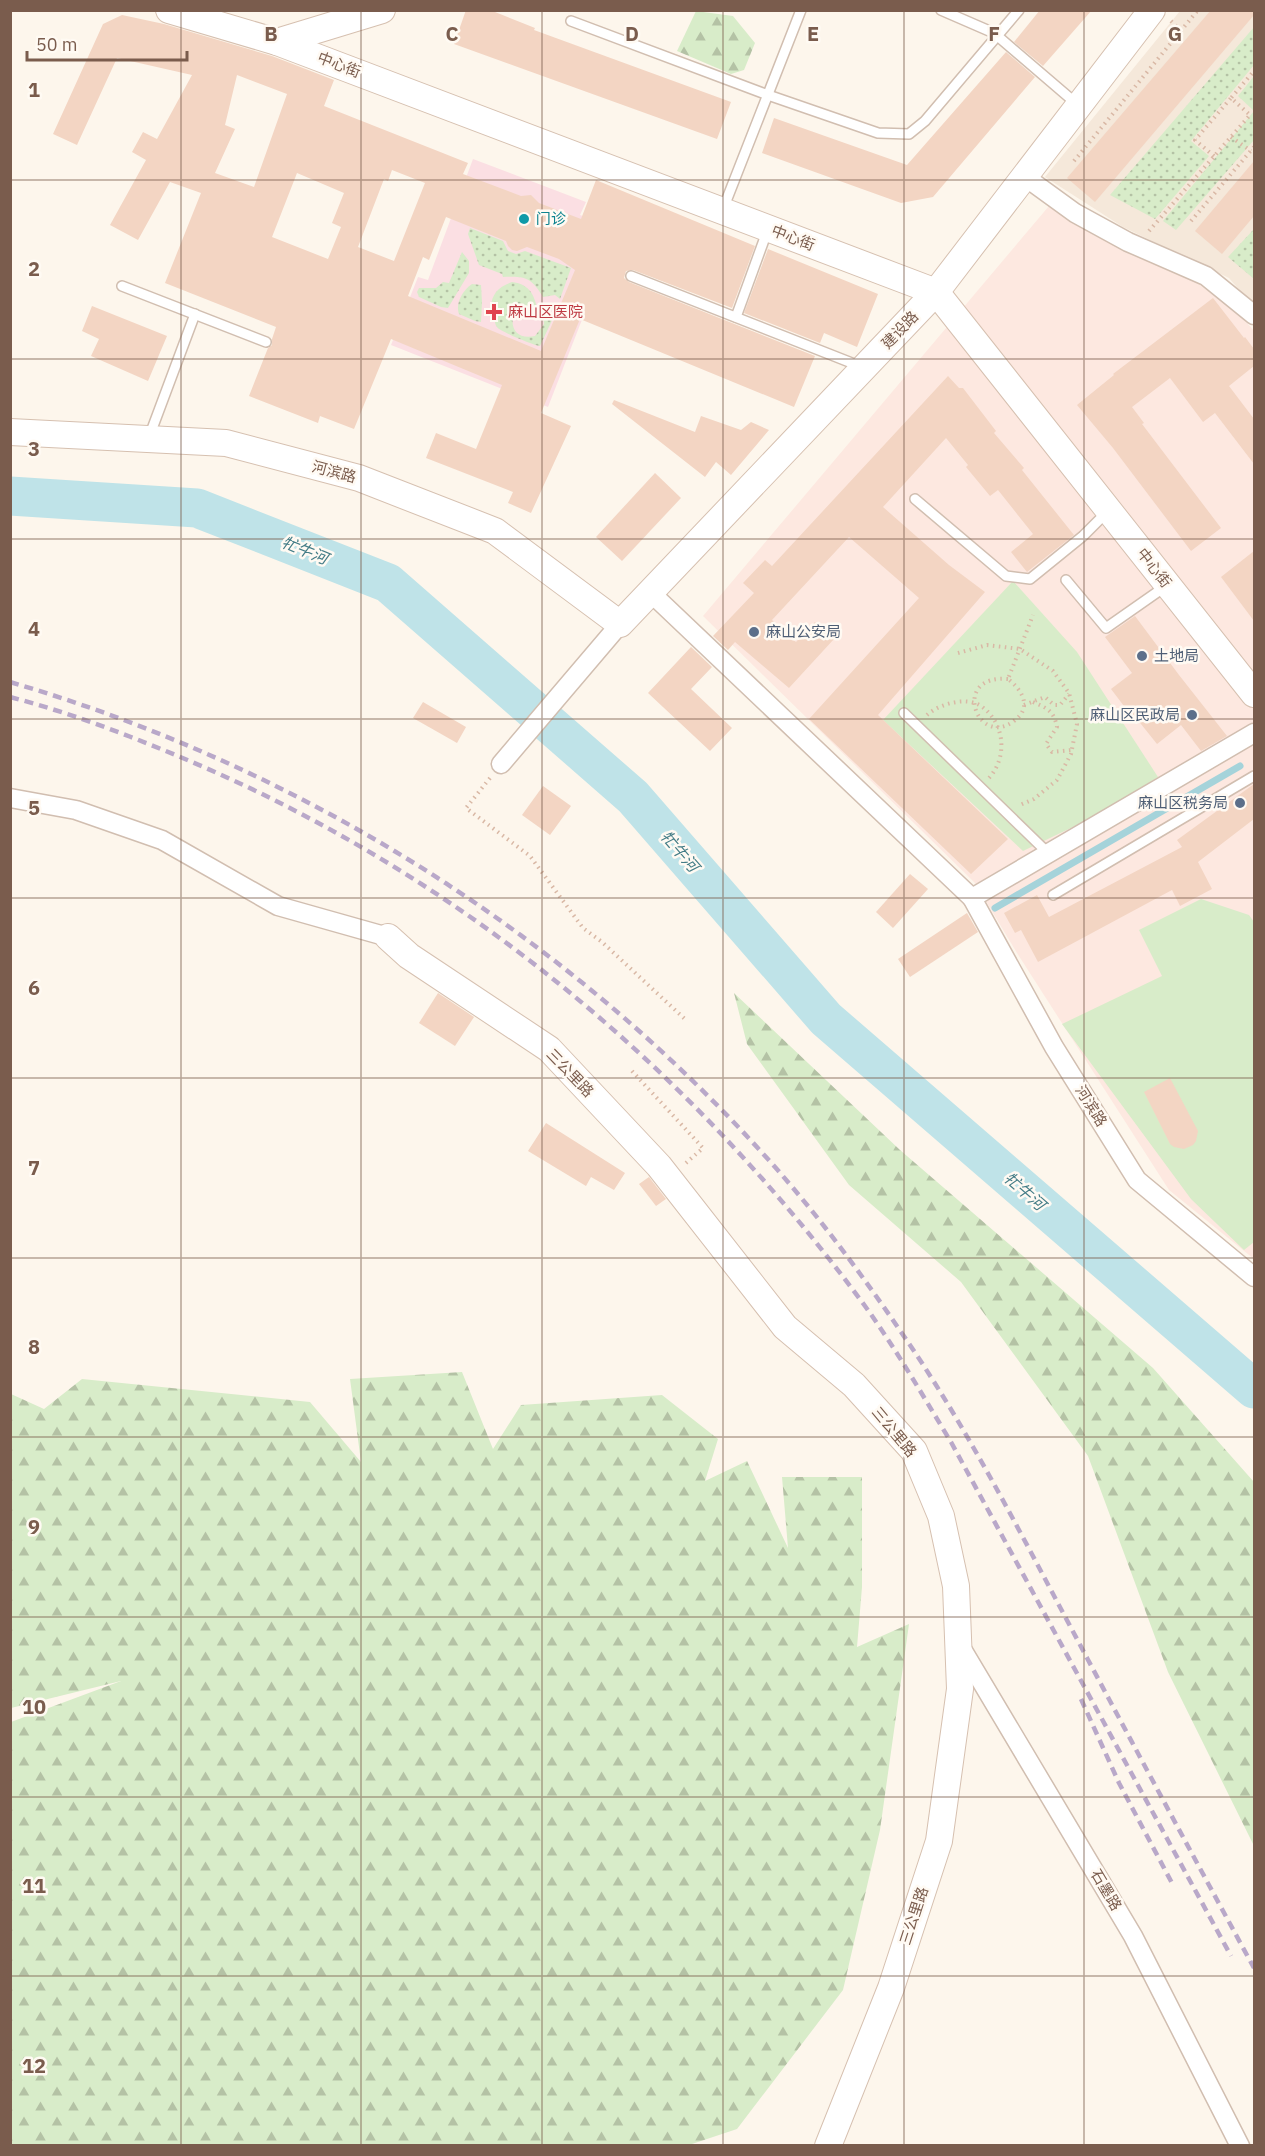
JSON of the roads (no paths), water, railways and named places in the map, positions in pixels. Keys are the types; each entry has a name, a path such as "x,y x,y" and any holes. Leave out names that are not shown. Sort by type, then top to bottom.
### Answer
{"street":[{"name":"中心街","path":"169,10 277,42 936,292 1254,694"},
{"path":"277,42 382,10"},
{"name":"建设路","path":"620,624 936,292 1152,10"},
{"path":"1024,176 1075,213 1136,245 1206,276 1254,315"},
{"name":"河滨路","path":"10,432 226,443 359,478 495,531 620,624"},
{"name":"河滨路","path":"650,592 972,898 1054,1047 1137,1180 1254,1277"},
{"path":"501,764 620,624"},
{"path":"972,898 1254,733"},
{"path":"10,798 76,810 162,840 278,906 388,937"},
{"name":"三公里路","path":"388,937 409,956 549,1049 658,1166 785,1327 854,1385 914,1451 941,1516 956,1586 960,1689 939,1841 891,1988 828,2145"},
{"name":"石墨路","path":"958,1642 1133,1936 1240,2145"}],"lane":[{"path":"722,211 801,10"},
{"path":"941,10 997,36 1079,106"},
{"path":"571,21 768,95 878,133 909,134 925,120 1019,10"},
{"path":"736,317 768,229"},
{"path":"631,276 864,368"},
{"path":"122,286 266,342"},
{"path":"148,439 195,314"},
{"path":"915,500 1006,576 1030,579 1083,536 1108,510"},
{"path":"1066,580 1106,628 1168,585"},
{"path":"904,713 1049,854"},
{"path":"1053,895 1254,776"}],"waterway":[{"name":"牤牛河","path":"10,496 197,508 388,583 633,797 826,1019 1254,1389"},
{"path":"995,908 1240,766"}],"railway":[{"path":"10,682 117,718 222,761 323,811 421,867 514,931 603,1000 687,1076 766,1157 807,1205 864,1279 939,1389 1015,1522 1254,1968"},
{"path":"10,697 99,725 185,759 286,806 382,860 474,920 562,986 645,1058 723,1136 796,1218 888,1339 951,1442 1231,1956"},
{"path":"1081,1699 1119,1783 1173,1885"}],"place":[{"name":"门诊","path":"524,219"},
{"name":"麻山区医院","path":"494,312"},
{"name":"麻山公安局","path":"754,632"},
{"name":"土地局","path":"1142,656"},
{"name":"麻山区民政局","path":"1192,715"},
{"name":"麻山区税务局","path":"1240,803"}]}
